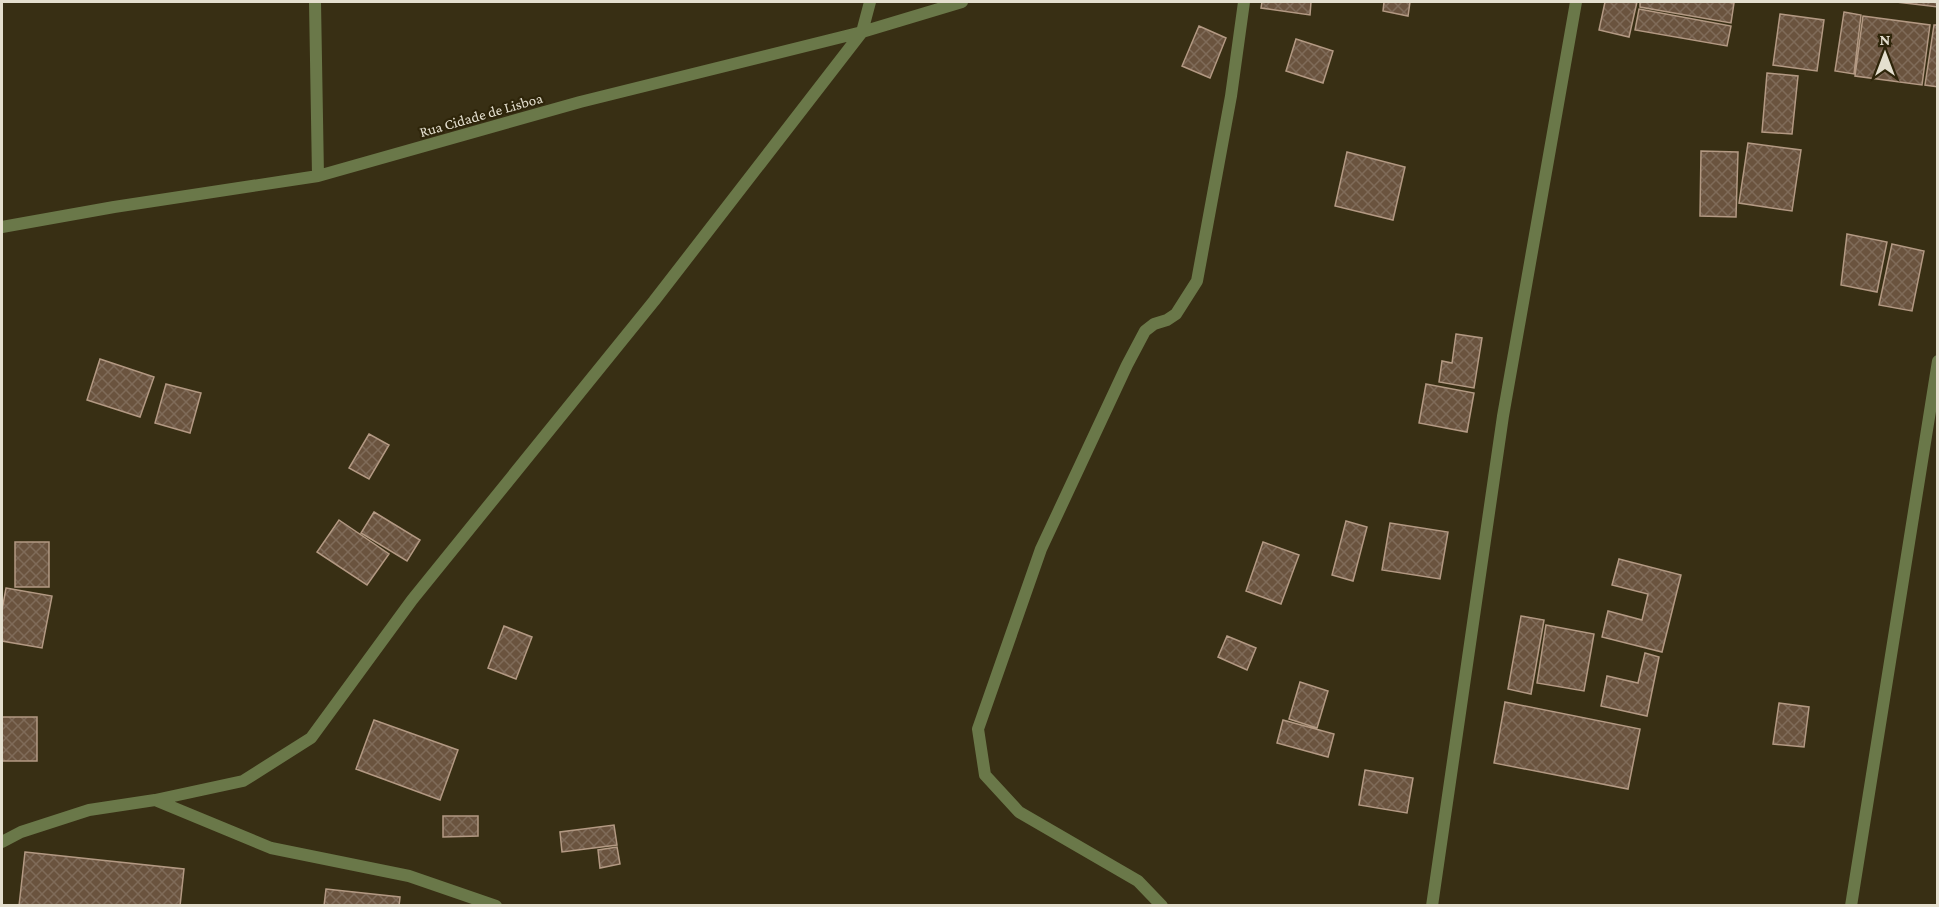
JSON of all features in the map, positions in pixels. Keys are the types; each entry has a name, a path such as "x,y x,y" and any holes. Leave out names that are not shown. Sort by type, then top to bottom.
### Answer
{"street":[{"path":"315,2 318,176"},
{"path":"2,842 21,832 89,810 155,800 243,781 311,738 412,600 654,301 862,32 870,2"},
{"name":"Rua Cidade de Lisboa","path":"2,227 114,207 318,176 580,102 862,32 962,2"},
{"path":"1162,906 1138,881 1019,812 985,775 978,729 1041,549 1127,365 1145,331 1154,324 1167,321 1176,314 1197,281 1231,96 1244,2"},
{"path":"1432,906 1503,416 1576,2"},
{"path":"1851,906 1938,361"},
{"path":"155,800 271,848 409,876 496,906"},
{"path":"2,830 21,832"}],"building":[{"path":"1262,2 1311,2 1310,15 1261,8"},
{"path":"1384,2 1410,2 1408,16 1383,11"},
{"path":"1605,2 1637,2 1629,37 1599,30"},
{"path":"1640,2 1734,3 1731,23 1640,7"},
{"path":"1896,2 1938,2 1938,7"},
{"path":"1639,9 1731,26 1727,46 1635,30"},
{"path":"1844,12 1861,15 1854,74 1835,71"},
{"path":"1780,14 1824,20 1817,71 1773,65"},
{"path":"1863,16 1930,25 1922,85 1855,76"},
{"path":"1934,25 1938,25 1938,87 1925,85"},
{"path":"1199,26 1226,38 1210,78 1182,66"},
{"path":"1296,39 1333,51 1323,83 1286,71"},
{"path":"1767,73 1798,76 1792,134 1762,132"},
{"path":"1748,143 1801,150 1792,211 1739,203"},
{"path":"1701,151 1738,152 1736,217 1700,216"},
{"path":"1347,152 1405,167 1393,220 1335,206"},
{"path":"1847,234 1887,242 1877,292 1841,285"},
{"path":"1892,244 1924,251 1912,311 1879,305"},
{"path":"1456,334 1482,338 1474,388 1439,382 1442,361 1452,363"},
{"path":"100,359 154,377 140,417 87,400"},
{"path":"166,384 201,393 190,433 155,423"},
{"path":"1426,384 1474,393 1467,432 1419,423"},
{"path":"369,434 389,445 369,479 349,468"},
{"path":"374,512 420,540 407,561 361,533"},
{"path":"339,520 389,554 367,585 317,552"},
{"path":"1346,521 1367,527 1353,581 1332,575"},
{"path":"1390,523 1448,532 1440,579 1382,570"},
{"path":"15,542 49,542 49,587 15,587"},
{"path":"1263,542 1299,555 1281,604 1246,591"},
{"path":"1619,559 1681,575 1662,652 1602,637 1608,611 1642,620 1648,594 1612,585"},
{"path":"6,588 52,596 42,648 2,641 2,610"},
{"path":"1521,616 1544,620 1531,694 1508,689"},
{"path":"1546,625 1594,634 1584,691 1537,683"},
{"path":"504,626 532,637 516,679 488,668"},
{"path":"1227,636 1256,648 1247,670 1218,657"},
{"path":"1645,653 1659,657 1647,716 1601,706 1607,676 1638,683"},
{"path":"1300,682 1328,691 1317,728 1289,719"},
{"path":"1505,702 1640,729 1628,789 1494,763"},
{"path":"1779,703 1809,707 1804,747 1773,744"},
{"path":"2,717 37,717 37,761 2,761"},
{"path":"374,720 458,750 440,800 356,769"},
{"path":"1283,720 1334,734 1328,757 1277,743"},
{"path":"1365,770 1413,778 1407,813 1359,805"},
{"path":"443,816 478,816 478,836 443,837"},
{"path":"614,825 617,845 562,852 560,832"},
{"path":"617,847 620,864 600,868 598,850"},
{"path":"25,852 184,869 180,906 19,906"},
{"path":"326,889 400,897 399,906 324,906"}]}
